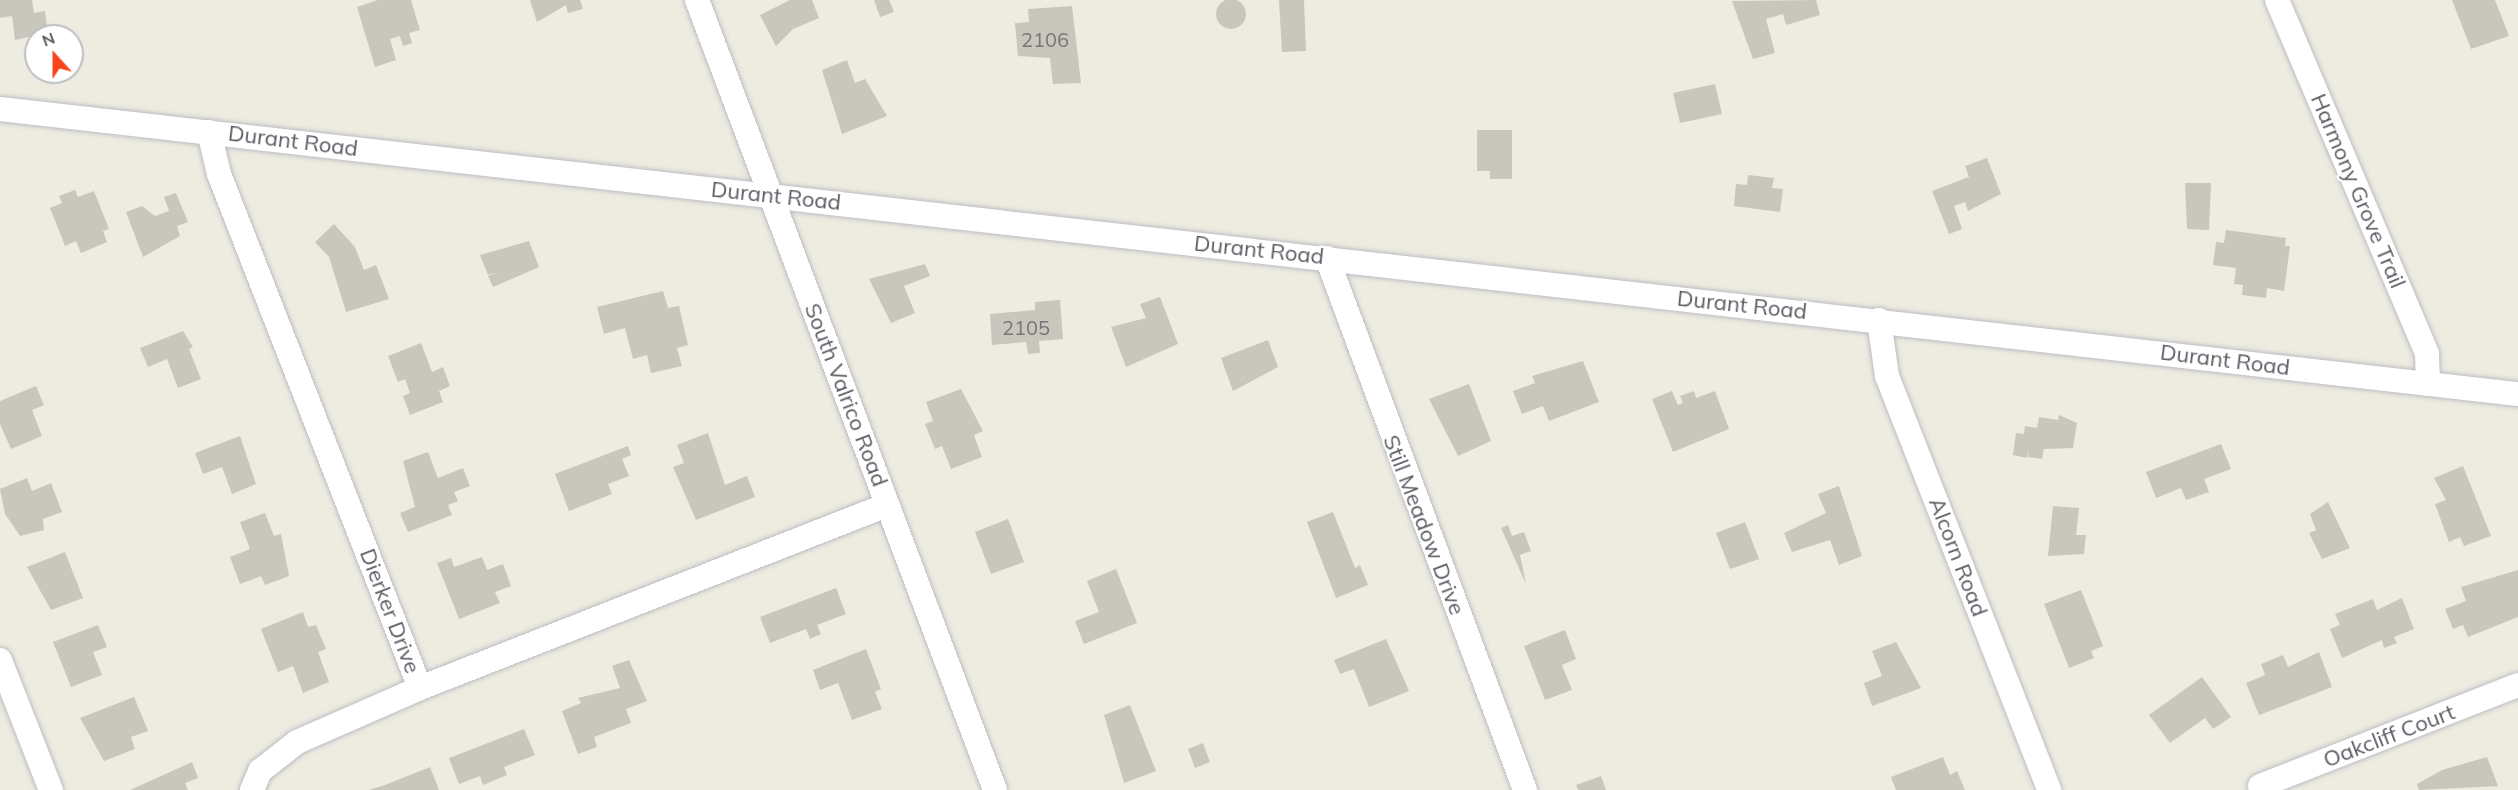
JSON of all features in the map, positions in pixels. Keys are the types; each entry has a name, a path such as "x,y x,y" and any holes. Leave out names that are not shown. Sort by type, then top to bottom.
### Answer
{"street":[{"name":"South Valrico Road","path":"697,0 996,790"},
{"name":"Harmony Grove Trail","path":"2277,0 2427,354 2428,384"},
{"name":"Durant Road","path":"0,109 2518,394"},
{"name":"Dierker Drive","path":"209,132 219,174 420,688 888,505"},
{"name":"Still Meadow Drive","path":"1327,258 1525,790"},
{"name":"Alcorn Road","path":"1879,320 1887,376 2049,790"},
{"path":"0,660 51,790"},
{"name":"Oakcliff Court","path":"2260,786 2518,685"},
{"path":"252,790 260,771 297,741 420,688"}],"building":[{"path":"1231,-1 1237,0 1245,8 1245,20 1237,28 1231,29 1225,28 1217,20 1216,14 1217,8 1225,0"},
{"path":"0,0 32,0 34,13 45,11 47,24 24,24 24,38 15,40 12,16 0,18"},
{"path":"378,0 411,0 420,30 409,33 412,43 403,46 400,36 390,39 396,60 375,67 357,7"},
{"path":"530,0 580,0 583,9 568,13 566,5 537,22"},
{"path":"790,0 812,0 819,18 793,29 776,46 760,15"},
{"path":"874,0 889,0 894,12 880,17"},
{"path":"1279,0 1304,0 1306,51 1282,52"},
{"path":"1816,0 1820,15 1786,25 1783,14 1766,19 1775,53 1753,59 1732,1"},
{"path":"2452,0 2495,0 2509,36 2471,49"},
{"path":"1072,6 1081,83 1053,84 1050,58 1018,56 1015,23 1029,22 1028,9"},
{"path":"847,60 855,83 865,79 887,116 842,134 822,70"},
{"path":"1715,84 1722,114 1680,123 1673,93"},
{"path":"1477,130 1512,130 1512,179 1490,179 1490,171 1477,171"},
{"path":"1987,158 2001,194 1968,211 1965,202 1954,206 1962,229 1949,234 1932,191 1969,177 1965,166"},
{"path":"1748,175 1774,178 1772,188 1783,189 1780,212 1734,206 1736,184 1747,185"},
{"path":"2185,183 2211,183 2209,230 2187,229"},
{"path":"75,190 78,197 94,191 109,229 103,231 107,242 81,253 76,241 65,246 50,208 62,203 59,196"},
{"path":"176,193 188,222 177,226 180,236 143,257 126,212 142,206 155,216 169,211 164,197"},
{"path":"334,224 355,247 364,270 376,265 389,299 346,312 329,257 315,242"},
{"path":"2226,230 2286,238 2285,246 2290,246 2284,291 2267,288 2266,298 2242,295 2243,285 2234,284 2236,268 2213,265 2216,242 2224,243"},
{"path":"529,241 539,267 493,287 488,276 500,272 488,275 480,255"},
{"path":"925,264 930,276 904,286 915,313 891,323 869,279"},
{"path":"663,291 668,308 679,306 688,345 677,348 682,366 651,373 647,355 633,359 625,328 604,334 597,307"},
{"path":"1160,297 1178,344 1126,367 1111,327 1146,318 1140,304"},
{"path":"1060,300 1063,339 1039,341 1040,353 1028,354 1026,342 992,345 990,314 1035,310 1035,302"},
{"path":"183,331 193,347 189,349 201,379 178,388 167,359 148,367 140,348"},
{"path":"1268,340 1278,367 1233,391 1221,358"},
{"path":"421,343 432,372 443,367 450,386 439,391 443,402 410,415 403,396 410,393 405,379 398,382 388,356"},
{"path":"1583,361 1599,402 1549,421 1543,406 1522,414 1513,391 1535,383 1532,376"},
{"path":"1469,384 1491,441 1458,456 1429,399"},
{"path":"36,386 44,405 32,410 42,436 11,449 0,424 0,401"},
{"path":"961,389 983,431 974,435 982,457 951,469 942,446 935,449 925,424 933,421 926,402"},
{"path":"1672,391 1678,405 1683,403 1680,396 1694,391 1696,398 1715,391 1729,429 1673,452 1652,399"},
{"path":"2059,415 2077,423 2073,448 2044,449 2042,459 2028,457 2029,448 2027,458 2013,455 2016,433 2024,434 2025,426 2037,428 2039,417 2058,420"},
{"path":"708,433 725,485 747,476 755,497 696,520 673,467 684,463 677,445"},
{"path":"240,436 256,484 232,494 222,467 203,474 195,453"},
{"path":"2221,444 2231,469 2204,479 2209,492 2186,500 2181,488 2156,498 2146,472"},
{"path":"628,446 631,455 622,459 629,476 608,484 612,494 569,511 555,474"},
{"path":"428,452 438,478 463,468 470,486 454,492 458,501 448,505 452,515 408,532 400,513 415,507 403,461"},
{"path":"2463,466 2491,536 2464,546 2460,537 2449,542 2435,504 2446,500 2434,478"},
{"path":"27,478 32,491 51,483 62,512 43,519 44,530 20,536 5,514 0,489"},
{"path":"1839,486 1862,556 1839,565 1830,540 1792,552 1784,533 1826,513 1818,494"},
{"path":"2328,502 2350,548 2322,559 2309,533 2316,530 2310,514"},
{"path":"2053,506 2079,508 2076,535 2086,535 2084,554 2048,556"},
{"path":"1333,512 1355,568 1360,565 1368,585 1336,598 1307,522"},
{"path":"265,513 274,536 281,534 289,576 265,585 261,576 240,584 230,557 250,549 240,522"},
{"path":"1008,519 1024,562 991,574 975,532"},
{"path":"1745,522 1759,559 1730,569 1716,533"},
{"path":"1508,525 1512,536 1524,532 1531,551 1520,555 1526,584 1501,528"},
{"path":"65,552 83,598 51,610 27,567"},
{"path":"482,557 487,570 503,564 511,586 495,592 500,603 459,619 437,563 451,558 454,567"},
{"path":"1116,569 1137,623 1084,644 1075,621 1099,612 1087,581"},
{"path":"2518,570 2518,617 2468,637 2463,625 2453,629 2445,609 2466,601 2461,587"},
{"path":"836,588 846,614 817,625 821,634 810,639 806,629 770,643 760,617"},
{"path":"2081,590 2103,646 2091,651 2094,658 2069,668 2044,604"},
{"path":"2402,598 2414,629 2394,637 2397,643 2384,648 2382,640 2342,658 2330,629 2340,625 2335,614 2373,599 2377,610"},
{"path":"303,612 308,627 316,625 326,649 318,652 329,682 303,693 293,666 278,672 261,629"},
{"path":"98,625 107,647 93,652 102,675 71,687 53,642"},
{"path":"1565,630 1576,659 1562,665 1572,690 1545,700 1524,646"},
{"path":"1386,639 1409,691 1369,707 1354,669 1340,674 1334,660"},
{"path":"1896,642 1921,688 1872,706 1864,683 1882,676 1872,651"},
{"path":"866,649 881,689 875,692 882,709 852,720 838,683 820,690 813,670"},
{"path":"2319,652 2332,687 2259,715 2246,683 2265,675 2261,664 2283,655 2288,667"},
{"path":"629,660 647,701 626,709 631,723 594,737 597,747 578,754 562,711 581,703 578,698 620,688 612,666"},
{"path":"2202,677 2231,717 2213,729 2205,718 2170,743 2149,715"},
{"path":"134,697 148,731 131,737 135,749 104,761 80,718"},
{"path":"1130,705 1156,771 1124,783 1104,715"},
{"path":"524,729 535,755 504,767 507,775 483,785 480,776 459,784 449,758"},
{"path":"1203,743 1210,762 1195,768 1188,749"},
{"path":"1943,757 1950,775 1957,771 1965,790 1896,790 1891,777"},
{"path":"2487,757 2498,786 2419,790 2417,784 2442,770"},
{"path":"192,762 198,778 185,783 188,790 130,790"},
{"path":"430,767 439,790 369,790 385,785"},
{"path":"1601,776 1606,790 1578,790 1576,785"}]}
